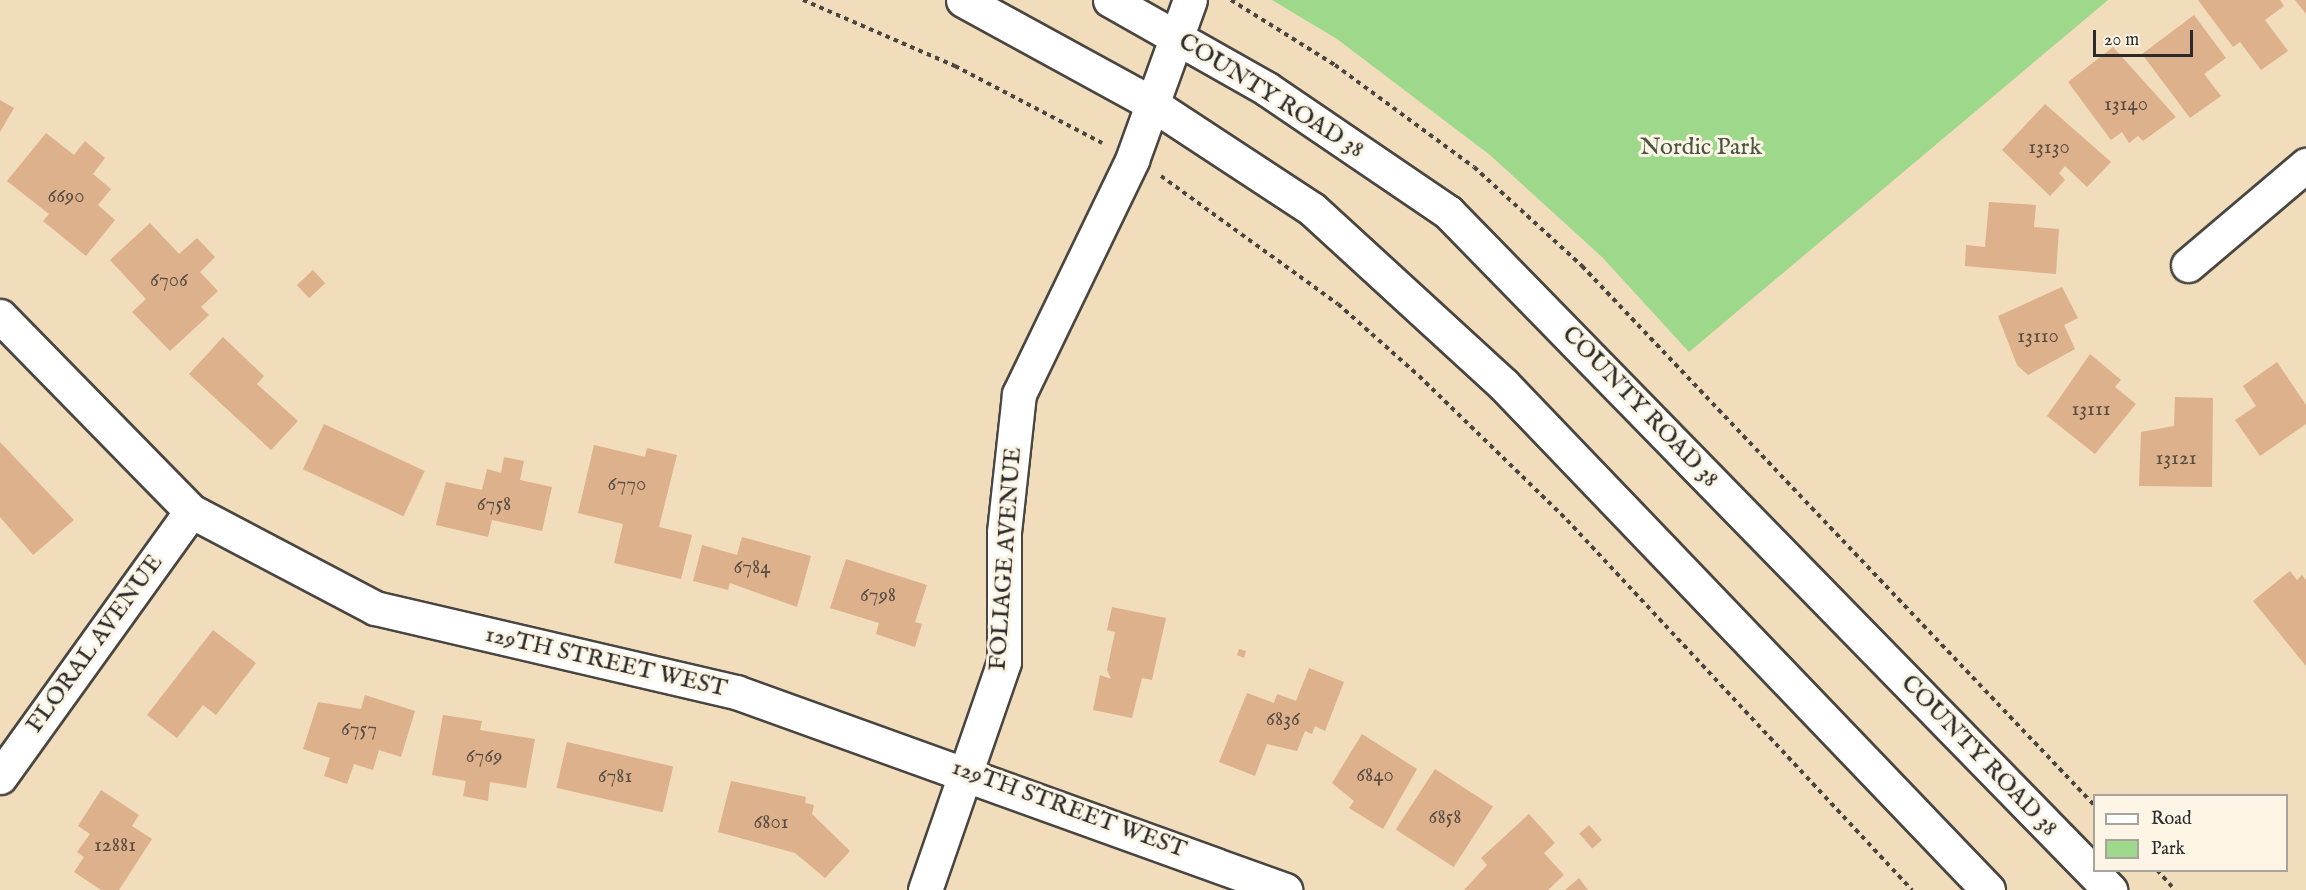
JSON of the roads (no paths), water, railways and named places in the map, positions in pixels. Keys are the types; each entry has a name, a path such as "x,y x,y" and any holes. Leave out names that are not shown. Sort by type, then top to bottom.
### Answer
{"street":[{"path":"963,0 1149,102 1312,209 1503,384 1988,890"},
{"name":"COUNTY ROAD 38","path":"1110,0 1267,89 1448,212 2110,890"},
{"name":"FOLIAGE AVENUE","path":"925,890 969,772 1004,662 1004,532 1019,394 1132,160 1149,102 1190,0"},
{"path":"2188,265 2306,165"},
{"name":"129TH STREET WEST","path":"0,316 191,512 375,608 736,692 969,772 1286,890"},
{"name":"FLORAL AVENUE","path":"0,777 191,512"}],"park label":[{"name":"Nordic Park","path":"1701,148"}]}
